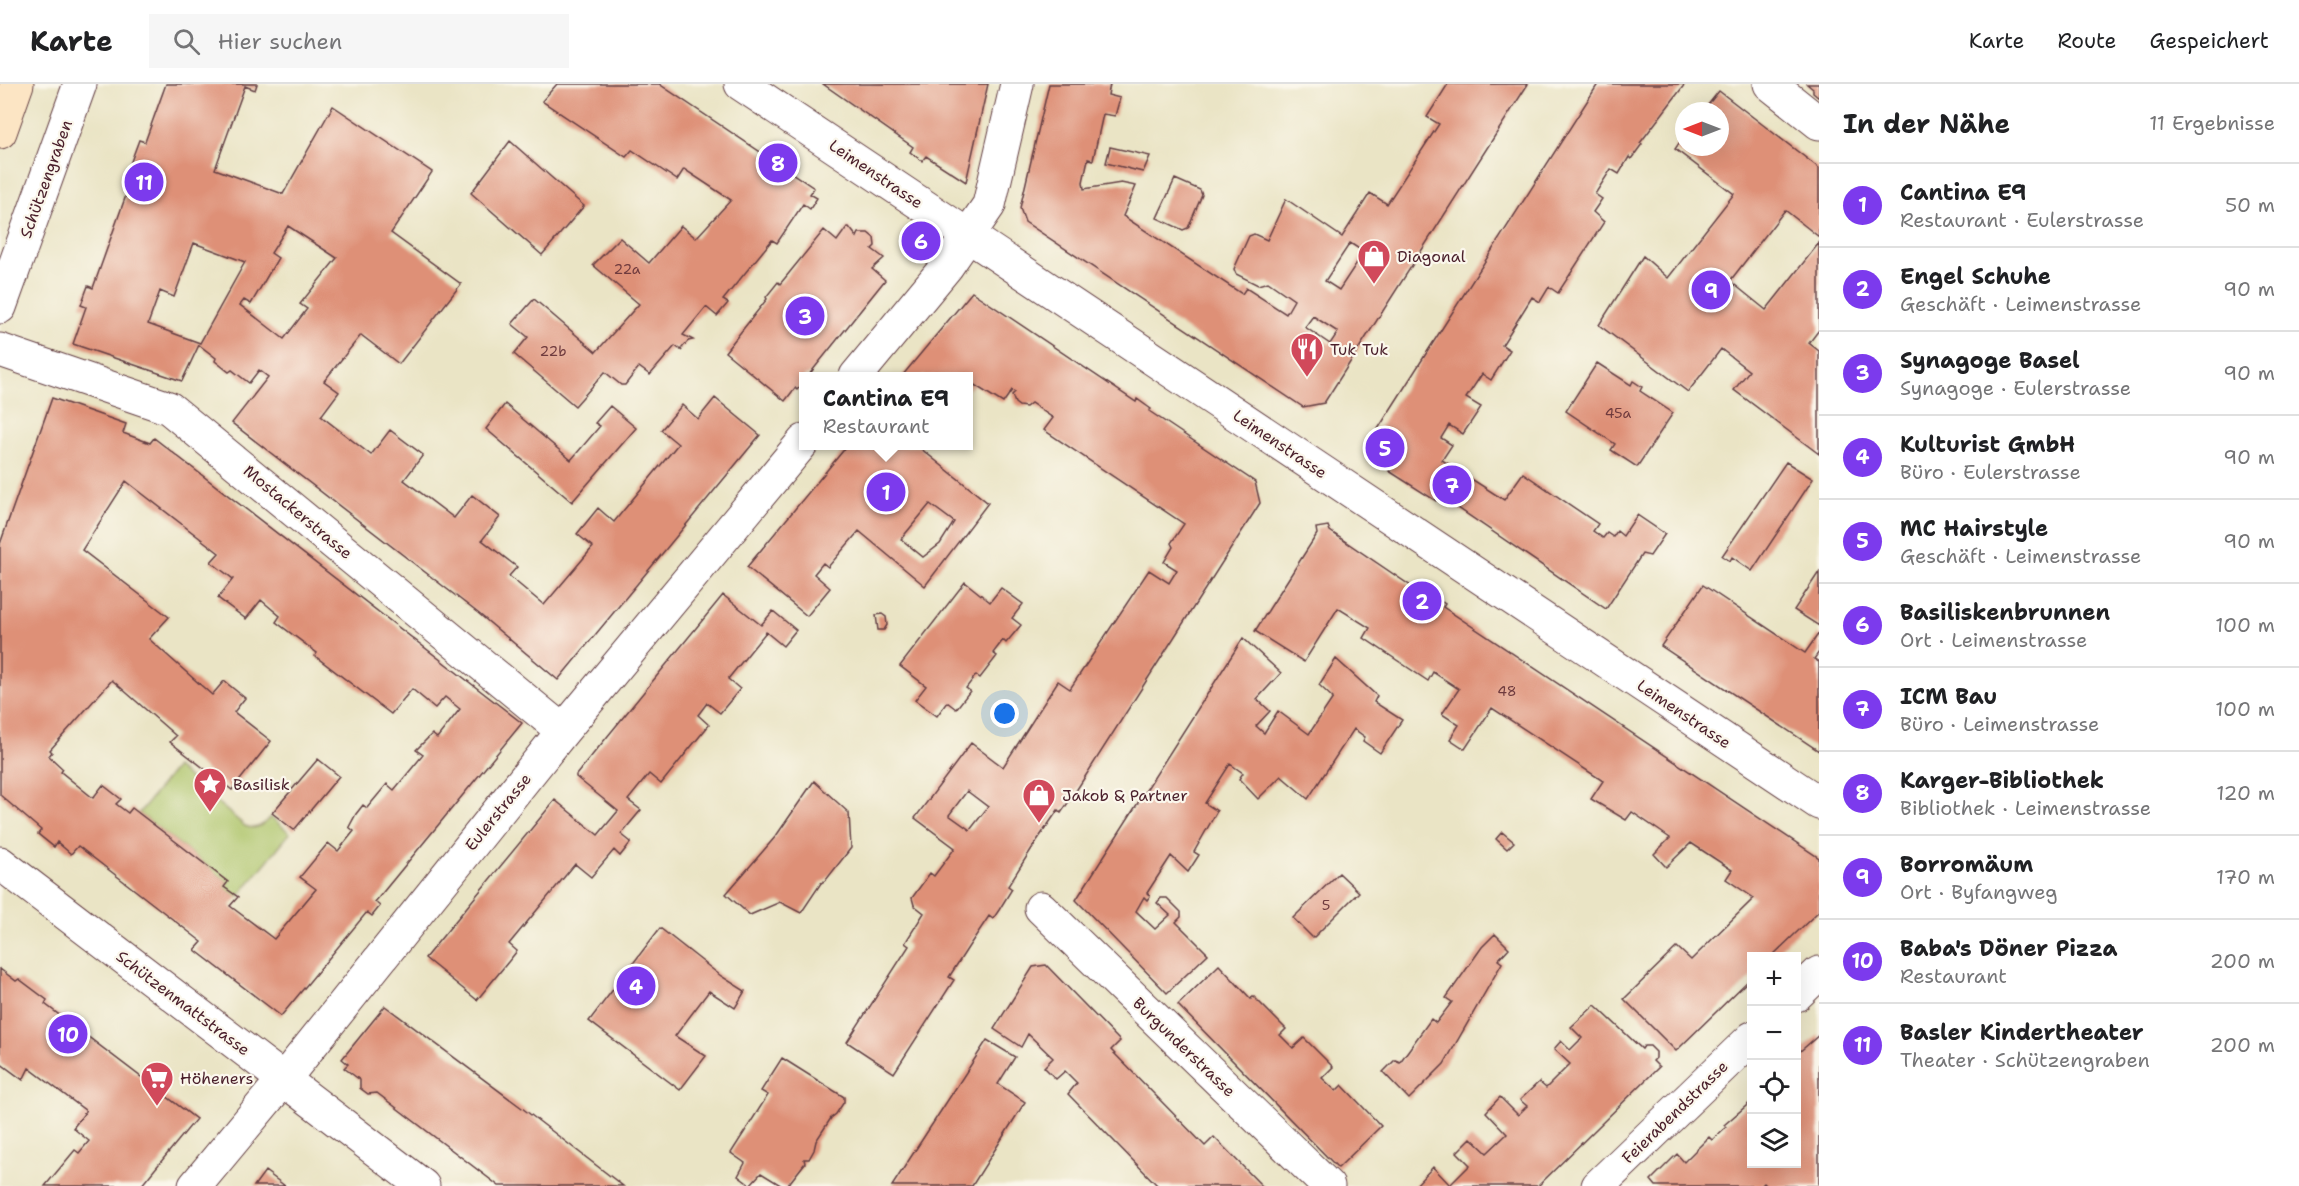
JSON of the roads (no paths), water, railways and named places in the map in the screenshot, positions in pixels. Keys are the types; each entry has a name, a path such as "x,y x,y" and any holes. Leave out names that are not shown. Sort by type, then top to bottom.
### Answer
{"main road":[{"path":"0,132 17,84"}],"street":[{"name":"Schützengraben","path":"0,307 80,84"},
{"name":"Leimenstrasse","path":"741,84 1819,803"},
{"path":"859,372 947,266 989,205 1017,84"},
{"path":"1770,84 1819,123"},
{"name":"Mostackerstrasse","path":"0,350 169,408 563,731"},
{"name":"Eulerstrasse","path":"195,1186 563,731 799,447"},
{"name":"Schützenmattstrasse","path":"0,863 423,1186"},
{"name":"Burgunderstrasse","path":"1041,908 1328,1186"},
{"path":"1801,991 1819,973"},
{"name":"Feierabendstrasse","path":"1598,1186 1747,1043"}],"place":[{"name":"Karger-Bibliothek","path":"778,163"},
{"name":"Basler Kindertheater","path":"144,182"},
{"name":"Basiliskenbrunnen","path":"921,241"},
{"name":"Diagonal","path":"1374,285"},
{"name":"Borromäum","path":"1711,290"},
{"name":"Synagoge Basel","path":"805,316"},
{"name":"Tuk Tuk","path":"1307,378"},
{"name":"MC Hairstyle","path":"1385,448"},
{"name":"ICM Bau","path":"1452,485"},
{"name":"Cantina E9","path":"886,492"},
{"name":"Engel Schuhe","path":"1422,601"},
{"name":"Basilisk","path":"210,813"},
{"name":"Jakob & Partner","path":"1039,824"},
{"name":"Kulturist GmbH","path":"636,986"},
{"name":"Baba's Döner Pizza","path":"68,1034"},
{"name":"Höheners","path":"157,1107"}]}
